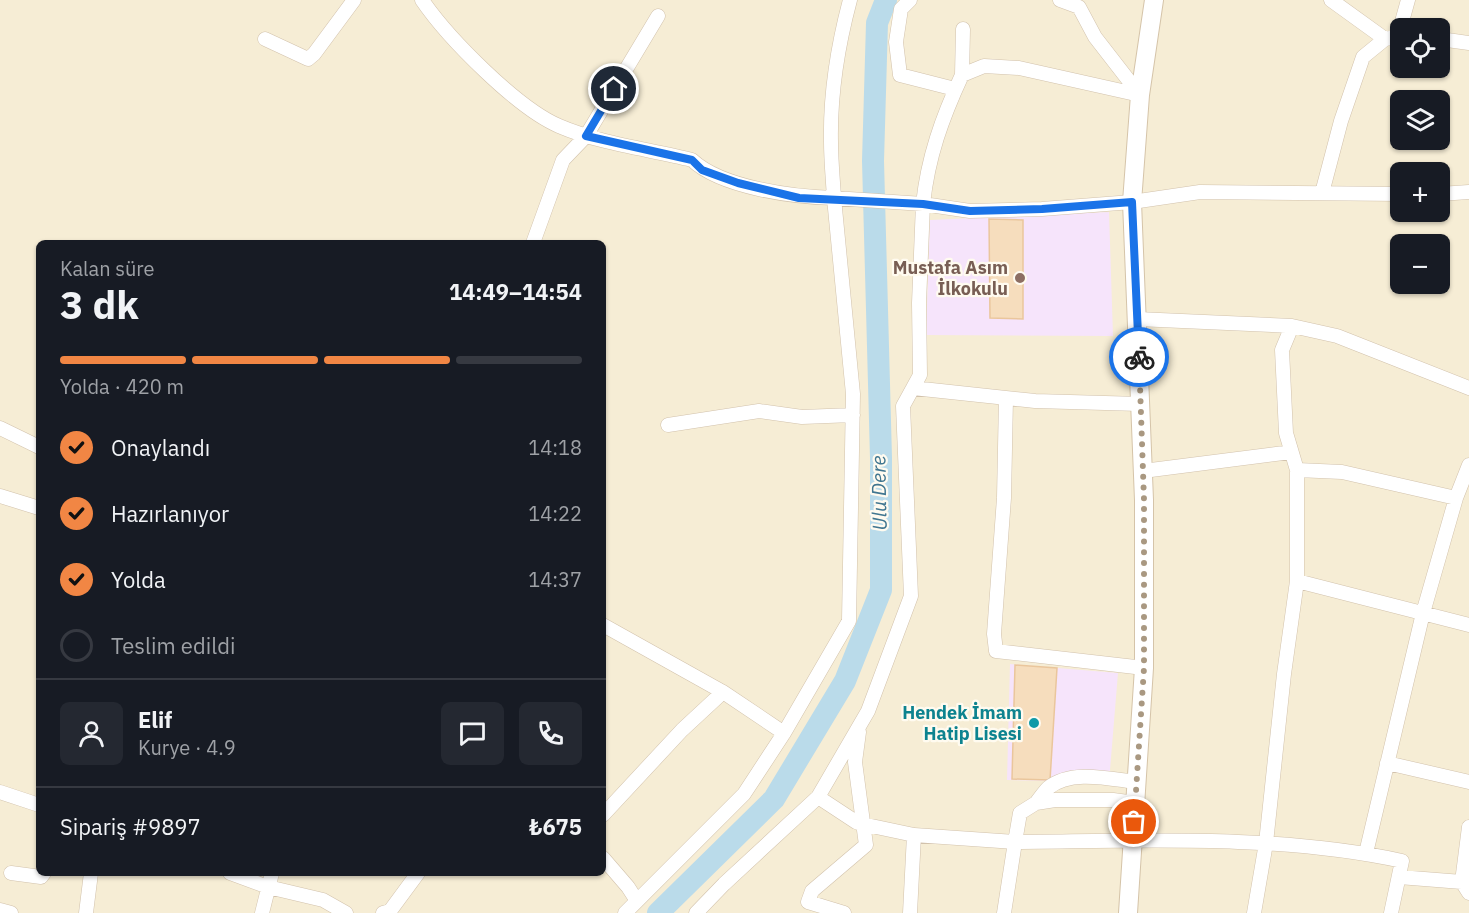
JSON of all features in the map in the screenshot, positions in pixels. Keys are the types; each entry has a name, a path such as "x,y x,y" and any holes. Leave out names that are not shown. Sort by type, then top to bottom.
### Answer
{"main road":[{"path":"1128,913 1144,668 1143,471 1132,202 1140,95 1154,0"}],"street":[{"path":"265,39 308,59 354,0"},
{"path":"422,0 457,41 507,91 530,109 557,125 586,136 692,160 702,170 738,183 799,198 923,204 970,211 1042,209 1132,202 1200,192 1390,194"},
{"path":"625,913 744,794 784,733 849,621 853,394 834,198 831,141 835,82 843,26 850,0"},
{"path":"910,0 901,9 896,42 900,75 955,88"},
{"path":"1060,0 1079,7 1095,37 1140,95"},
{"path":"1331,0 1390,34"},
{"path":"1401,18 1407,0"},
{"path":"534,240 563,160 586,136 658,16"},
{"path":"696,913 818,797 868,711 911,596 903,406 920,375 919,303 923,204 927,169 947,106 962,75 963,29"},
{"path":"1322,194 1341,121 1363,57 1390,40"},
{"path":"1450,40 1469,43"},
{"path":"962,75 984,66 1019,68 1140,95"},
{"path":"1450,193 1469,192"},
{"path":"1137,319 1292,326 1337,336 1469,388"},
{"path":"1254,913 1266,843 1284,674 1297,582 1297,470 1286,433 1282,350 1292,326"},
{"path":"913,388 1006,398 1140,404"},
{"path":"1006,398 1004,498 994,634 996,651 1144,668"},
{"path":"668,425 759,411 802,417 853,415"},
{"path":"0,428 36,446"},
{"path":"1143,471 1291,452"},
{"path":"1366,853 1424,614 1456,498 1469,465"},
{"path":"1297,470 1342,472 1456,498"},
{"path":"0,496 36,506"},
{"path":"1297,582 1469,625"},
{"path":"606,627 723,692 784,733"},
{"path":"606,812 682,730 723,692"},
{"path":"844,913 808,902 812,891 866,845 855,762 860,724"},
{"path":"1387,763 1469,782"},
{"path":"1004,913 1020,813 1036,803 1049,787 1071,777 1136,782"},
{"path":"0,792 36,804"},
{"path":"818,797 856,822 914,835 1015,842 1266,843 1366,853 1402,861 1391,913"},
{"path":"1036,803 1082,799 1135,803"},
{"path":"1399,877 1466,888 1469,827"},
{"path":"910,913 914,835"},
{"path":"606,861 637,901"},
{"path":"11,873 42,876"},
{"path":"86,913 91,876"},
{"path":"238,876 268,887 323,900 346,913"},
{"path":"262,913 271,876"},
{"path":"383,913 390,911 416,876"},
{"path":"0,910 11,913"}],"shaded area":[{"path":"0,0 1469,0 1469,913 0,913"},
{"name":"Mustafa Asım İlkokulu","path":"1109,212 1113,336 926,335 930,220"},
{"path":"1010,664 1118,673 1109,782 1007,780"}],"building":[{"path":"989,219 1023,220 1023,319 990,318"},
{"name":"Hendek İmam Hatip Lisesi","path":"1015,665 1057,668 1050,780 1012,779"}],"waterway":[{"name":"Ulu Dere","path":"658,913 774,799 845,681 881,590 881,458 873,161 877,23 886,0"}],"way so far":[{"path":"1134,822 1144,668 1144,500 1139,357"}],"place":[{"name":"Mustafa Asım İlkokulu","path":"1020,278"},
{"name":"Hendek İmam Hatip Lisesi","path":"1034,723"}],"route":[{"path":"614,89 586,136 692,160 702,170 738,183 799,198 923,204 970,211 1042,209 1132,202 1139,357"}]}
